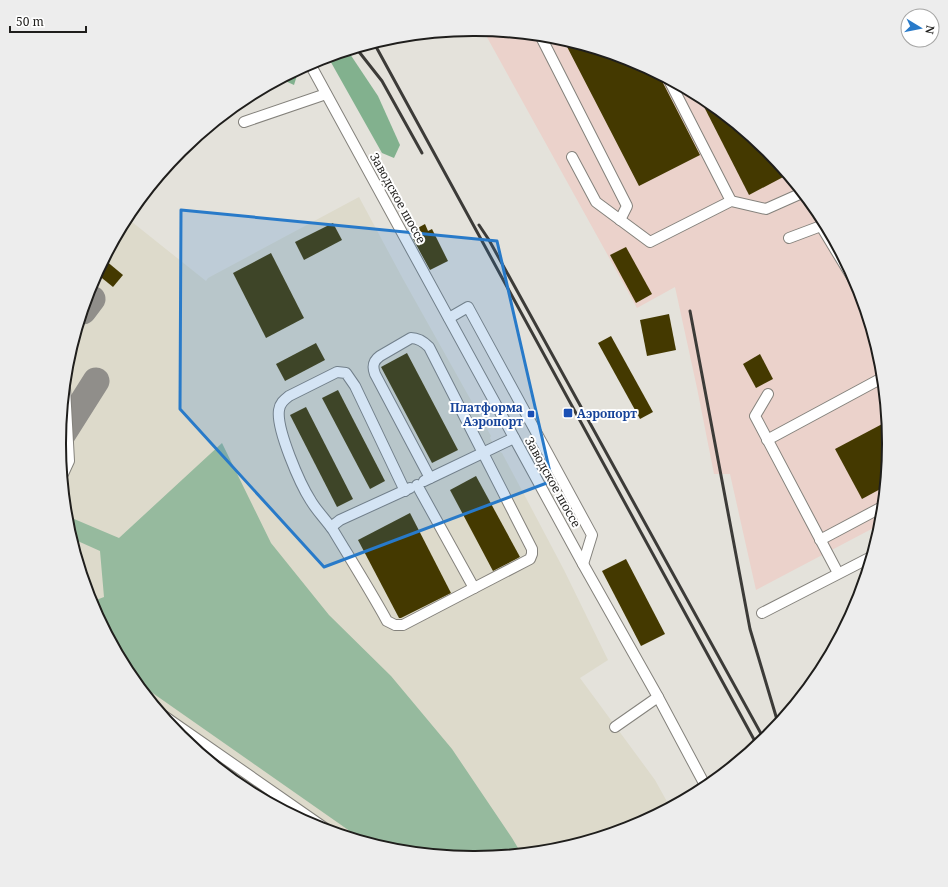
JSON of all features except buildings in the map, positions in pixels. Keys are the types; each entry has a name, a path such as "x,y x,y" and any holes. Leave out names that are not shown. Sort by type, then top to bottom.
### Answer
{"street":[{"path":"543,42 626,206 620,220"},
{"name":"Заводское шоссе","path":"313,69 702,780"},
{"path":"672,88 731,201"},
{"path":"244,122 326,94"},
{"path":"572,157 596,202 650,242 731,201 766,209 797,195"},
{"path":"789,238 819,227"},
{"path":"449,318 468,307 472,314 592,535 583,564"},
{"path":"405,491 355,386 346,373 337,372 289,396 284,400 281,405 279,416 285,442 295,470 311,501 322,518 331,526 387,621 399,626 530,559 532,554 532,549 429,347 416,338 411,338 376,359 373,368 374,374 430,478"},
{"path":"767,440 877,381"},
{"path":"768,394 755,416 838,573"},
{"path":"67,419 69,454 67,467"},
{"path":"331,526 340,520 405,491 482,452 514,438"},
{"path":"417,485 474,588"},
{"path":"820,540 876,510"},
{"path":"762,612 864,560"},
{"path":"615,726 658,698"},
{"path":"184,730 308,815"}],"highlighted area":[{"path":"181,210 497,241 552,481 324,567 180,409"}],"shaded area":[{"path":"487,36 527,39 579,50 630,67 654,78 700,105 743,137 762,155 797,195 813,217 839,263 860,313 874,364 881,417 882,444 881,470 873,528 756,590 730,474 714,474 675,287 637,308"},
{"path":"359,197 491,436 490,438 497,450 502,453 564,570 608,660 580,678 655,780 667,802 630,820 605,829 579,837 527,848 474,851 421,848 369,837 318,820 294,809 270,796 226,767 186,732 168,712 135,670 121,647 109,624 88,574 80,549 70,497 66,444 67,417 74,364 88,313 109,263 132,222 206,281 208,278"}],"green space":[{"path":"351,56 378,96 400,145 394,158 382,153 331,62"},
{"path":"297,77 294,85 287,82"},
{"path":"222,443 271,543 329,615 391,676 452,749 518,849 474,851 421,848 369,837 350,831 151,692 121,647 98,599 104,597 100,551 78,541 73,519 119,538"}],"taxiway":[{"path":"67,428 96,381"}],"railway":[{"path":"377,48 754,740"},
{"path":"360,53 382,81 422,153"},
{"path":"479,225 489,240 761,733"},
{"path":"690,311 750,629 776,716"}],"place":[{"name":"Аэропорт","path":"568,413"},
{"name":"Платформа Аэропорт","path":"531,414"}]}
